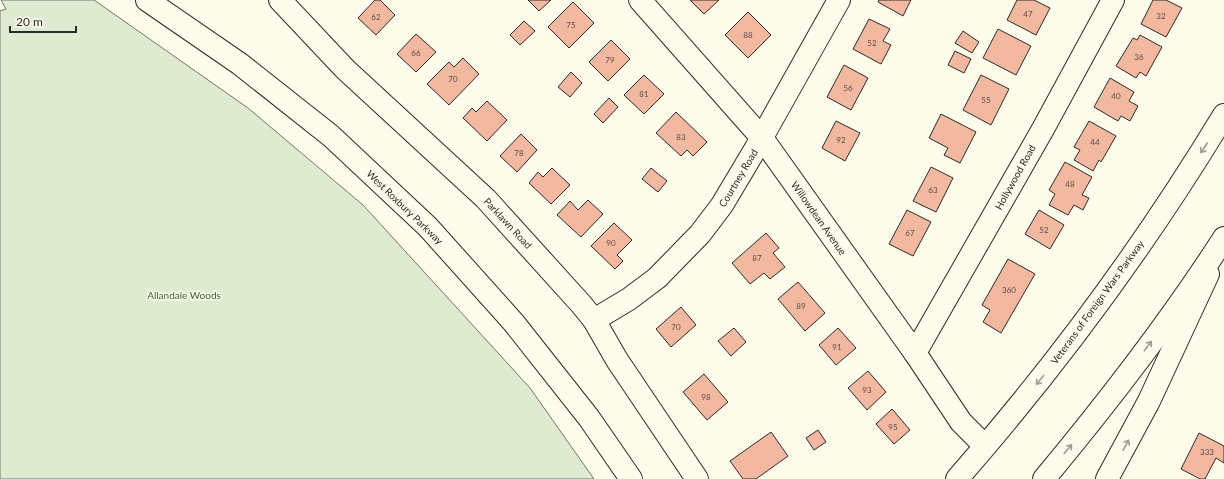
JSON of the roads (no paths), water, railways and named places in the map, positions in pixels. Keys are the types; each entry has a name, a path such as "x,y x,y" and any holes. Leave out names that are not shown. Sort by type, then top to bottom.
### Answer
{"main road":[{"name":"West Roxbury Parkway","path":"147,0 240,64 325,132 428,227 514,323 589,418 631,479"},
{"name":"Parklawn Road","path":"280,0 344,69 486,199 581,304 594,320 617,360 697,479"},
{"name":"Willowdean Avenue","path":"640,0 762,138 915,353 962,422 985,446"},
{"name":"Courtney Road","path":"594,320 628,299 657,278 700,234 722,205 762,138 839,0"},
{"name":"Hollywood Road","path":"915,353 1043,129 1112,0"},
{"name":"Veterans of Foreign Wars Parkway","path":"957,479 1041,379 1104,296 1164,209 1224,115"},
{"path":"1044,479 1129,372 1224,238"},
{"path":"1108,479 1149,401 1224,238"}],"park label":[{"name":"Allandale Woods","path":"184,295"}]}
